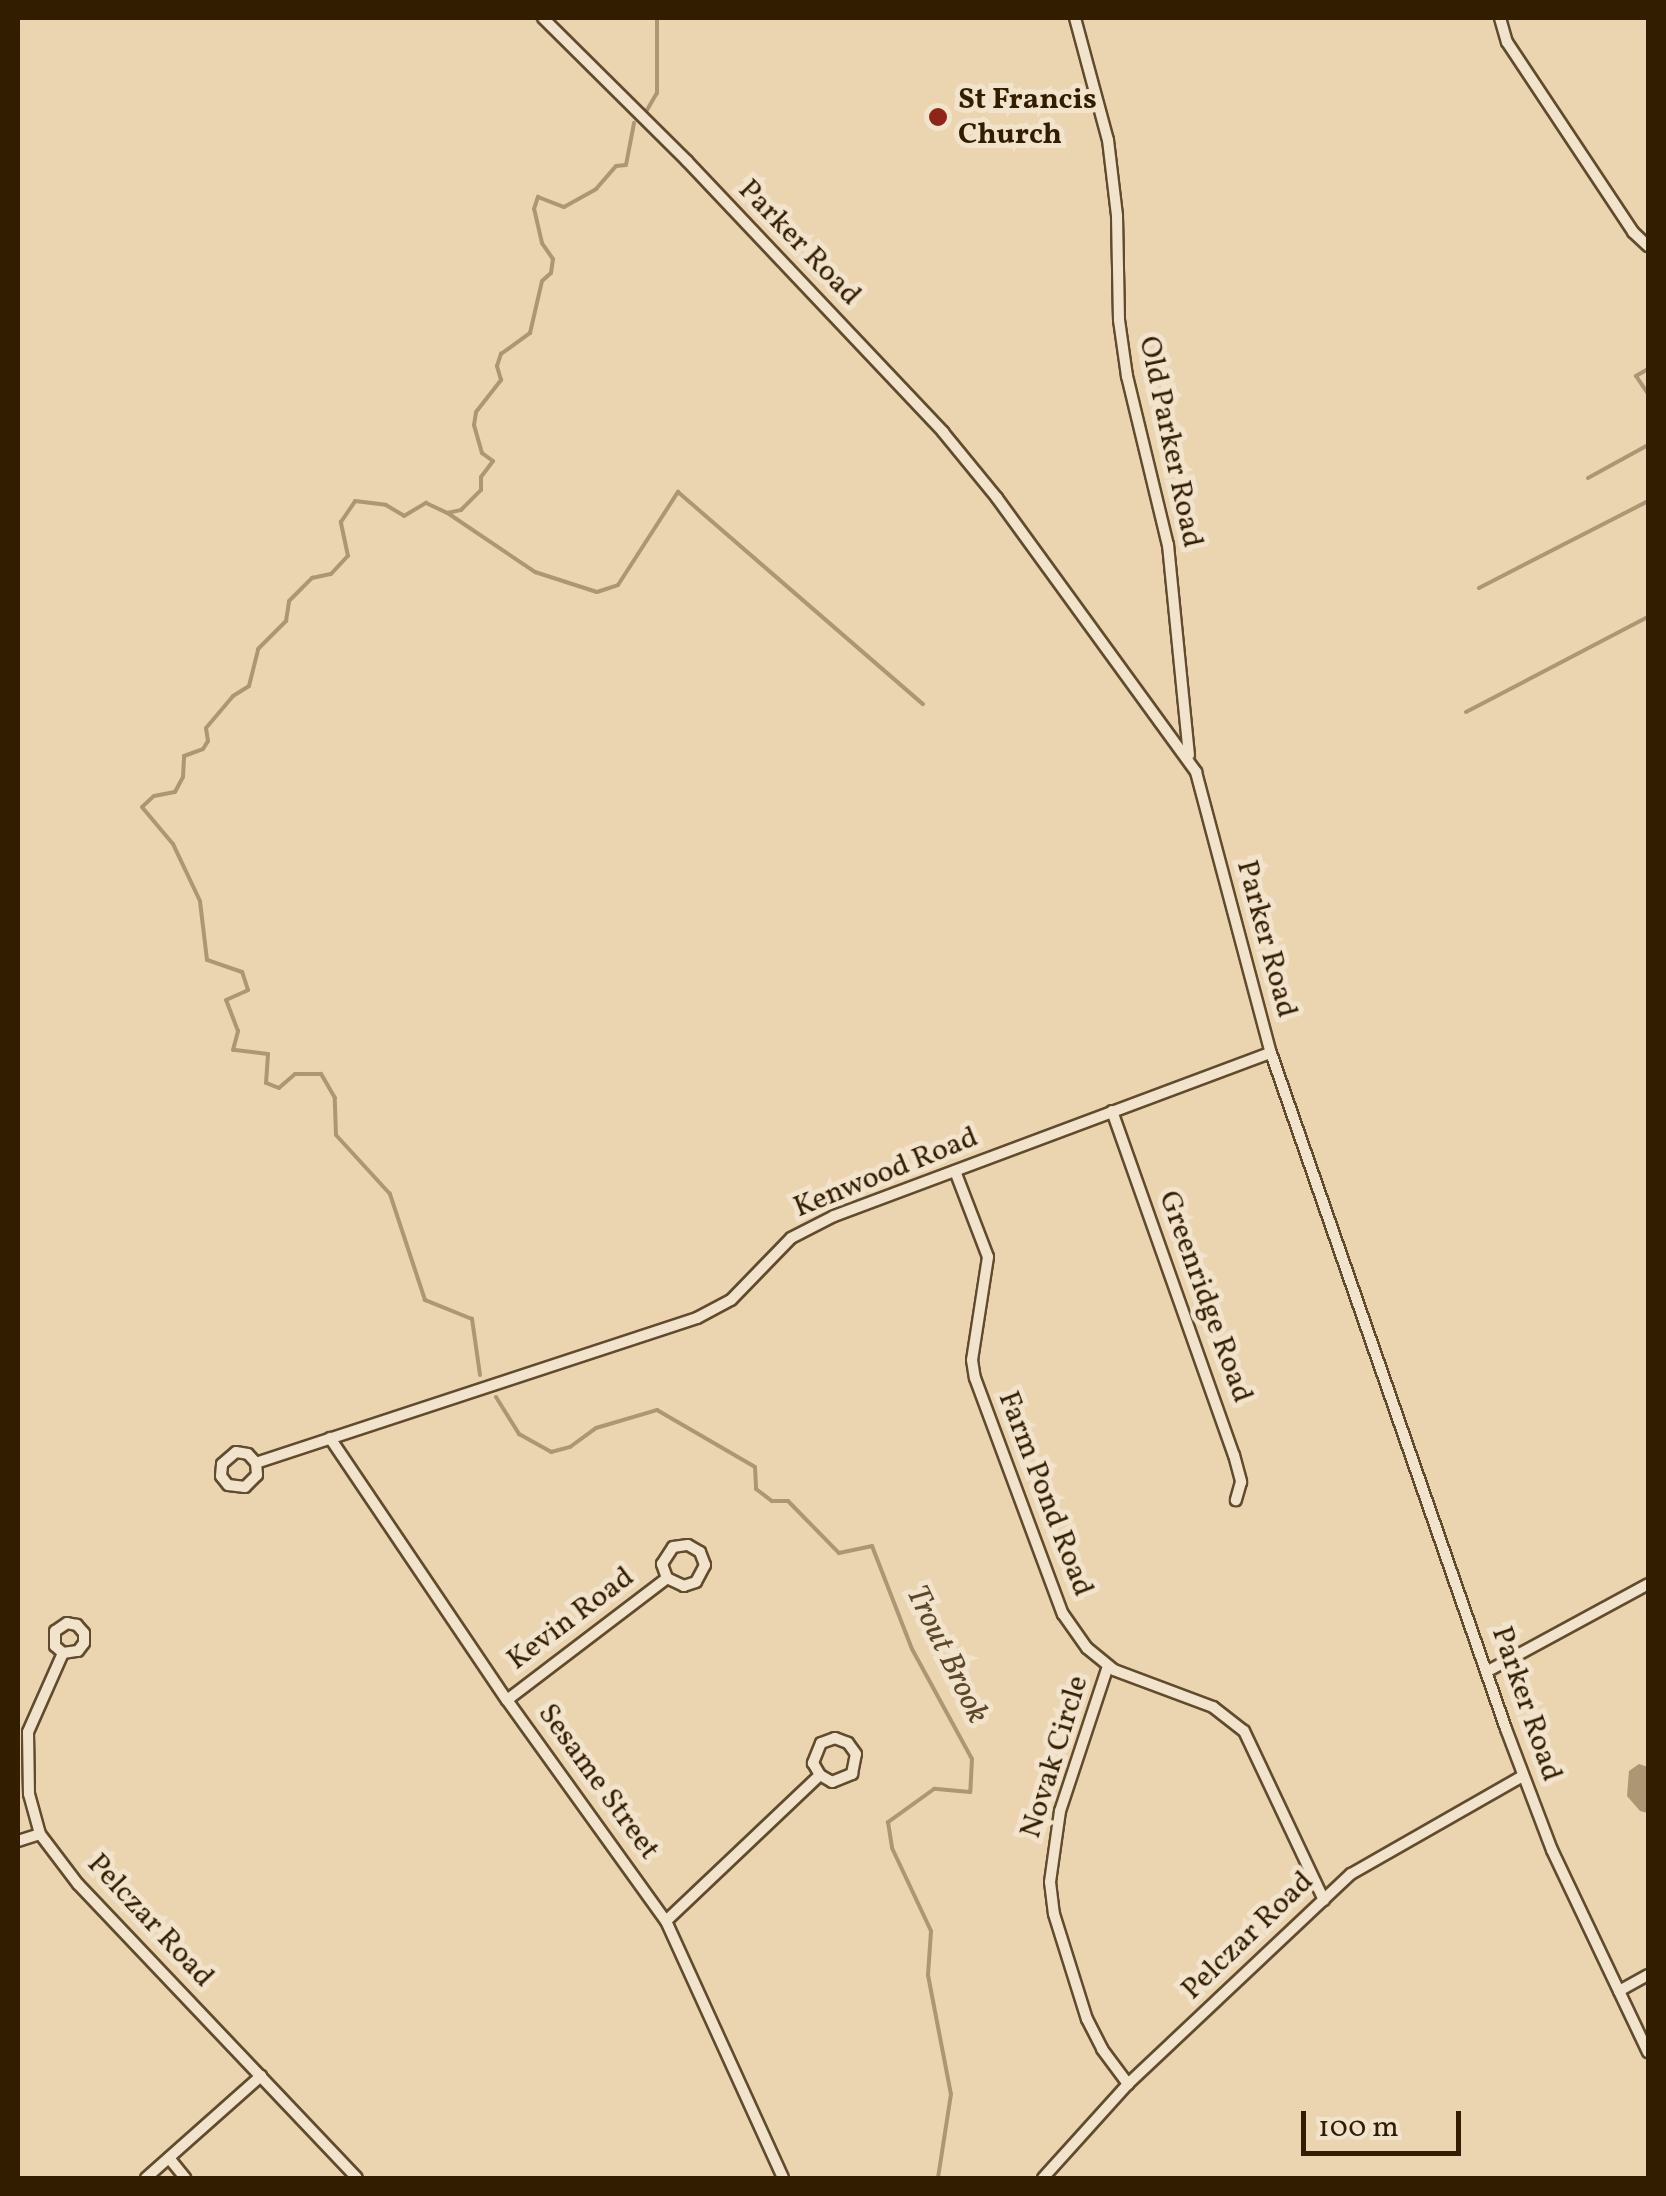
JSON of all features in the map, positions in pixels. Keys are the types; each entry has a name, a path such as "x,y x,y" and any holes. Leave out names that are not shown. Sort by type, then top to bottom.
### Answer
{"street":[{"name":"Parker Road","path":"543,18 687,161 943,432 997,498 1196,772 1271,1053 1523,1776 1552,1850 1648,2052"},
{"name":"Old Parker Road","path":"1076,18 1108,140 1124,357 1168,545 1189,761"},
{"path":"1500,18 1507,42 1632,232 1648,246"},
{"name":"Kenwood Road","path":"256,1463 697,1318 731,1300 791,1238 834,1216 1271,1053"},
{"name":"Greenridge Road","path":"1112,1112 1234,1455 1241,1482 1236,1500"},
{"name":"Farm Pond Road","path":"955,1172 988,1257 972,1360 975,1378 1063,1614 1088,1648 1108,1666 1145,1685 1213,1707 1244,1731 1324,1900"},
{"name":"Sesame Street","path":"330,1438 507,1700 666,1920 782,2178"},
{"name":"Kevin Road","path":"688,1545 700,1552 704,1571 696,1582 684,1586 666,1578 664,1557 674,1546 688,1545"},
{"name":"Kevin Road","path":"507,1700 666,1578"},
{"path":"1488,1671 1648,1584"},
{"name":"Pelczar Road","path":"63,1653 28,1732 27,1782 40,1834 78,1884 358,2178"},
{"name":"Novak Circle","path":"1108,1666 1057,1823 1050,1882 1054,1914 1088,2019 1102,2049 1128,2084"},
{"path":"834,1738 848,1743 856,1754 852,1774 840,1781 820,1776 814,1756 821,1743 834,1738"},
{"path":"666,1920 820,1776"},
{"name":"Pelczar Road","path":"1043,2178 1128,2084 1324,1900 1376,1857 1523,1776"},
{"path":"18,1840 40,1834"},
{"path":"1620,1991 1648,1975"},
{"path":"146,2178 261,2076"},
{"path":"169,2158 185,2178"}],"shaded area":[{"path":"1639,1764 1648,1767 1648,1813 1640,1811 1627,1796 1629,1771"}],"waterway":[{"name":"Trout Brook","path":"647,110 657,93 657,18"},
{"name":"Trout Brook","path":"480,1375 472,1319 425,1300 390,1194 336,1135 335,1098 321,1074 295,1074 279,1088 266,1083 268,1054 233,1050 238,1031 226,1000 248,990 242,972 207,960 200,901 173,844 142,807 154,796 175,792 183,777 184,756 203,749 208,741 206,728 233,696 249,686 258,649 286,621 289,601 312,578 331,574 348,556 341,522 355,501 386,505 404,516 426,503 447,513 461,510 481,490 481,477 493,461 482,453 474,425 476,412 501,380 497,366 501,354 530,333 542,281 551,273 553,259 542,243 534,209 538,197 564,207 596,189 616,166 626,165 634,123"},
{"path":"1648,369 1636,376 1648,394"},
{"path":"1588,478 1648,445"},
{"path":"449,514 535,572 597,592 618,585 678,492 923,704"},
{"path":"1479,588 1648,501"},
{"path":"1466,712 1648,617"},
{"name":"Trout Brook","path":"496,1397 519,1434 551,1452 570,1447 596,1428 657,1410 755,1467 756,1489 772,1501 788,1501 839,1553 872,1546 912,1649 972,1759 970,1792 934,1789 888,1822 892,1848 931,1931 928,1975 951,2094 938,2178"}],"place":[{"name":"St Francis Church","path":"938,117"}]}
